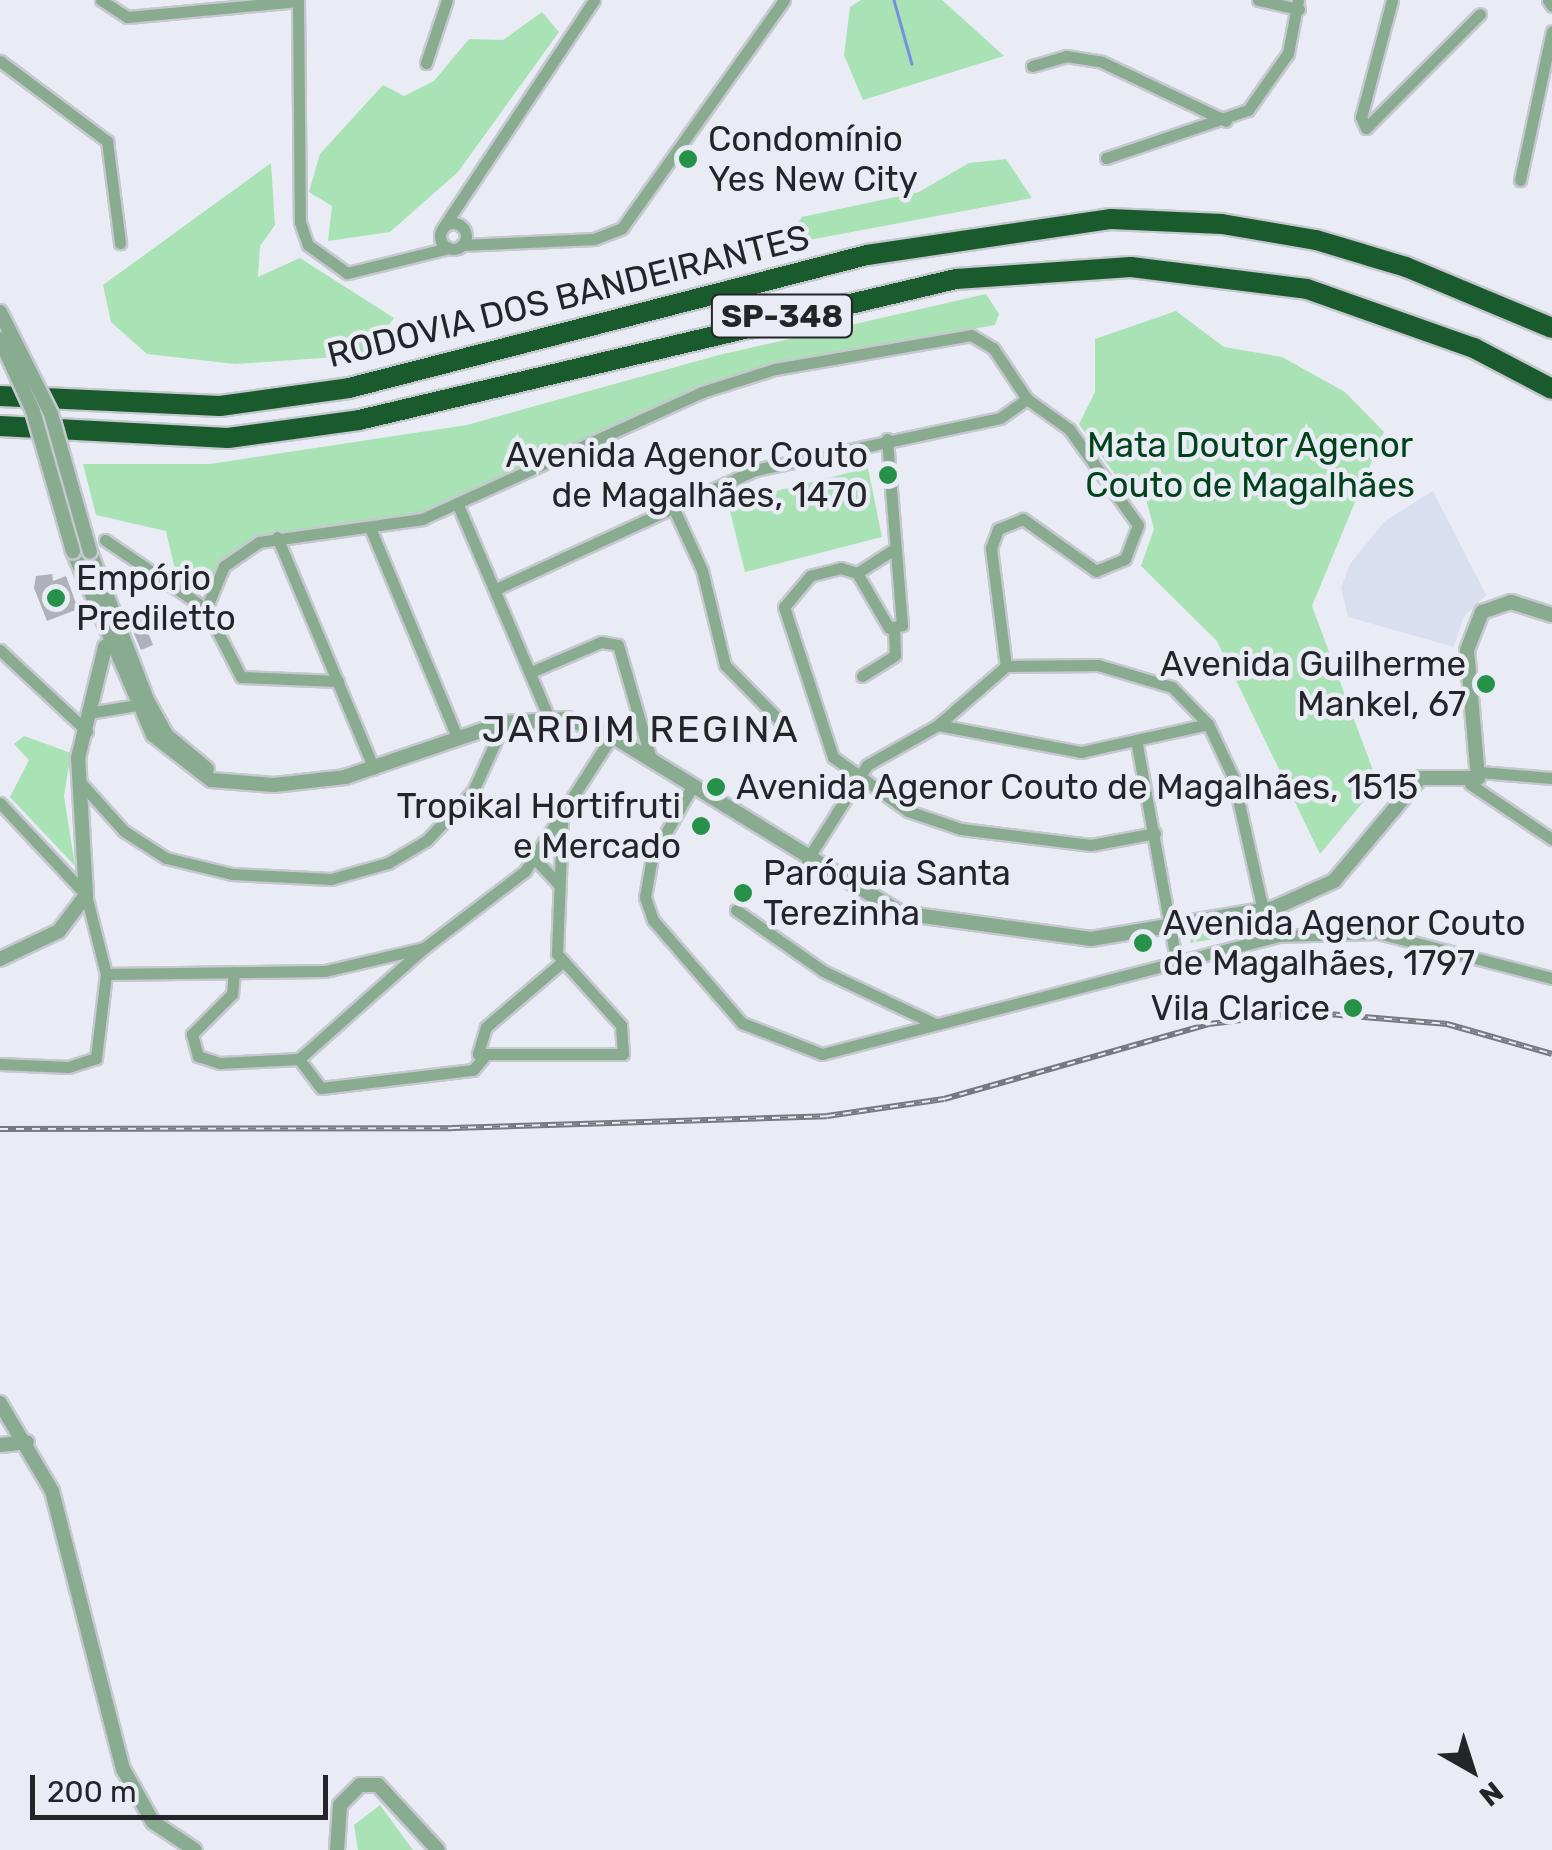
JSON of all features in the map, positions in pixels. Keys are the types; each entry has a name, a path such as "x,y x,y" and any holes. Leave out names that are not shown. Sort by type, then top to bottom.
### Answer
{"highway":[{"name":"RODOVIA DOS BANDEIRANTES","path":"0,396 220,406 349,388 867,256 1111,220 1222,224 1316,240 1406,266 1552,328"},
{"name":"RODOVIA DOS BANDEIRANTES","path":"0,426 228,438 358,420 816,307 956,279 1096,268 1206,272 1307,289 1474,348 1552,390"}],"street":[{"path":"100,0 127,17 298,0 304,238 324,263 347,272 448,248 463,234"},
{"path":"426,63 447,0"},
{"path":"415,258 442,230 457,200 594,0"},
{"path":"442,230 495,238 594,239 622,228 784,0"},
{"path":"1106,158 1226,121 1272,82 1298,5 1258,0"},
{"path":"1392,0 1364,127 1382,119 1480,14"},
{"path":"1520,180 1552,31"},
{"path":"1032,66 1066,56 1102,62 1226,121"},
{"path":"0,61 107,141 120,242"},
{"path":"457,200 463,234"},
{"path":"442,230 448,248"},
{"path":"0,312 51,414 114,640 142,704 186,755 235,782 274,785 374,769 458,737 504,723 548,716 612,736 807,860 901,913 940,922 1091,939 1172,931 1269,909 1344,873 1420,778 1442,774 1552,778"},
{"path":"206,609 234,556 277,537 371,530 458,505 740,379 953,335 993,348 1027,399 1069,429 1132,510 1138,537 1118,566 1096,571 1032,523 1003,524 991,548 1006,666"},
{"path":"0,340 34,411 73,552 102,628 102,660 94,712 76,777 86,895 106,974 96,1058 68,1067 0,1064"},
{"path":"496,589 755,470 1000,418 1027,399"},
{"path":"887,440 890,552 903,621 894,630"},
{"path":"458,505 548,716"},
{"path":"672,507 702,570 725,665 781,722"},
{"path":"371,530 458,737"},
{"path":"277,537 374,769"},
{"path":"105,540 206,609 234,669 248,681 338,681"},
{"path":"858,573 890,552"},
{"path":"862,676 896,655 894,630 858,573 841,568 810,576 788,596 784,615 833,757 856,779 932,822 975,831 1091,844 1155,833"},
{"path":"1552,615 1512,602 1476,620 1468,650 1475,778 1552,839"},
{"path":"102,628 114,640"},
{"path":"102,660 114,640"},
{"path":"532,672 601,642 618,645 651,759"},
{"path":"0,650 86,731"},
{"path":"807,860 856,779 880,756 938,726 1006,666 1043,661 1138,673 1172,687 1208,724 1233,778 1278,936"},
{"path":"94,712 142,704"},
{"path":"76,777 124,831 166,858 232,874 331,879 388,863 427,840 473,791 504,723"},
{"path":"938,726 1082,752 1137,745 1208,724"},
{"path":"234,972 232,994 192,1034 198,1056 220,1064 299,1059 424,948 535,859 562,823 612,736"},
{"path":"1137,745 1176,960"},
{"path":"692,787 658,842 646,904 663,936 742,1024 822,1054 1278,936 1378,934 1552,978"},
{"path":"0,803 86,895"},
{"path":"299,1059 321,1088 473,1070 484,1057 622,1054 621,1025 561,962 558,884 562,823"},
{"path":"535,859 558,884"},
{"path":"0,960 59,931 86,895"},
{"path":"736,910 822,970 935,1024"},
{"path":"106,974 325,971 424,948"},
{"path":"484,1057 477,1036 561,962"},
{"path":"0,1403 28,1442 58,1511 123,1769 153,1822 195,1850"},
{"path":"0,1446 28,1442"},
{"path":"337,1850 340,1805 360,1785 390,1793 438,1850"}],"shaded area":[{"path":"1433,491 1486,595 1463,618 1454,647 1348,617 1341,588 1350,564 1385,521"}],"green space":[{"path":"861,0 942,0 1004,56 863,100 844,55 850,7"},
{"path":"542,12 559,32 458,172 390,232 328,241 332,206 309,192 320,154 383,85 404,96 434,81 469,39 503,40"},
{"path":"1006,159 1032,198 782,245 802,217 919,192 969,163"},
{"path":"271,163 275,225 260,246 258,277 300,258 394,318 366,355 235,364 147,354 111,322 103,285"},
{"path":"986,294 999,314 995,325 774,365 420,515 258,537 197,588 177,578 166,531 96,515 83,464 210,464 467,425 719,355"},
{"name":"Mata Doutor Agenor Couto de Magalhães","path":"1176,311 1224,347 1282,357 1345,392 1384,432 1312,606 1378,784 1320,854 1217,641 1141,566 1154,529 1143,488 1116,476 1079,424 1095,392 1095,339"},
{"path":"868,468 882,537 745,572 728,503"},
{"path":"24,736 71,753 64,796 75,866 10,797 29,760 14,744"},
{"path":"1263,921 1268,930 1190,943 1192,934"},
{"path":"380,1805 413,1850 358,1850 354,1825"}],"building":[{"path":"52,574 53,581 66,576 78,609 47,621 34,588 36,576"},
{"path":"141,614 153,645 141,650 128,620"}],"waterway":[{"path":"894,0 912,64"}],"railway":[{"path":"0,1129 452,1128 827,1116 944,1099 1209,1024 1304,1012 1447,1024 1552,1054"}],"place":[{"name":"Condomínio Yes New City","path":"688,159"},
{"name":"Avenida Agenor Couto de Magalhães, 1470","path":"888,475"},
{"name":"Empório Prediletto","path":"56,598"},
{"name":"Avenida Guilherme Mankel, 67","path":"1486,684"},
{"name":"Avenida Agenor Couto de Magalhães, 1515","path":"716,787"},
{"name":"Tropikal Hortifruti e Mercado","path":"701,826"},
{"name":"Paróquia Santa Terezinha","path":"743,893"},
{"name":"Avenida Agenor Couto de Magalhães, 1797","path":"1143,943"},
{"name":"Vila Clarice","path":"1353,1008"}],"district":[{"name":"JARDIM REGINA","path":"641,730"}]}
